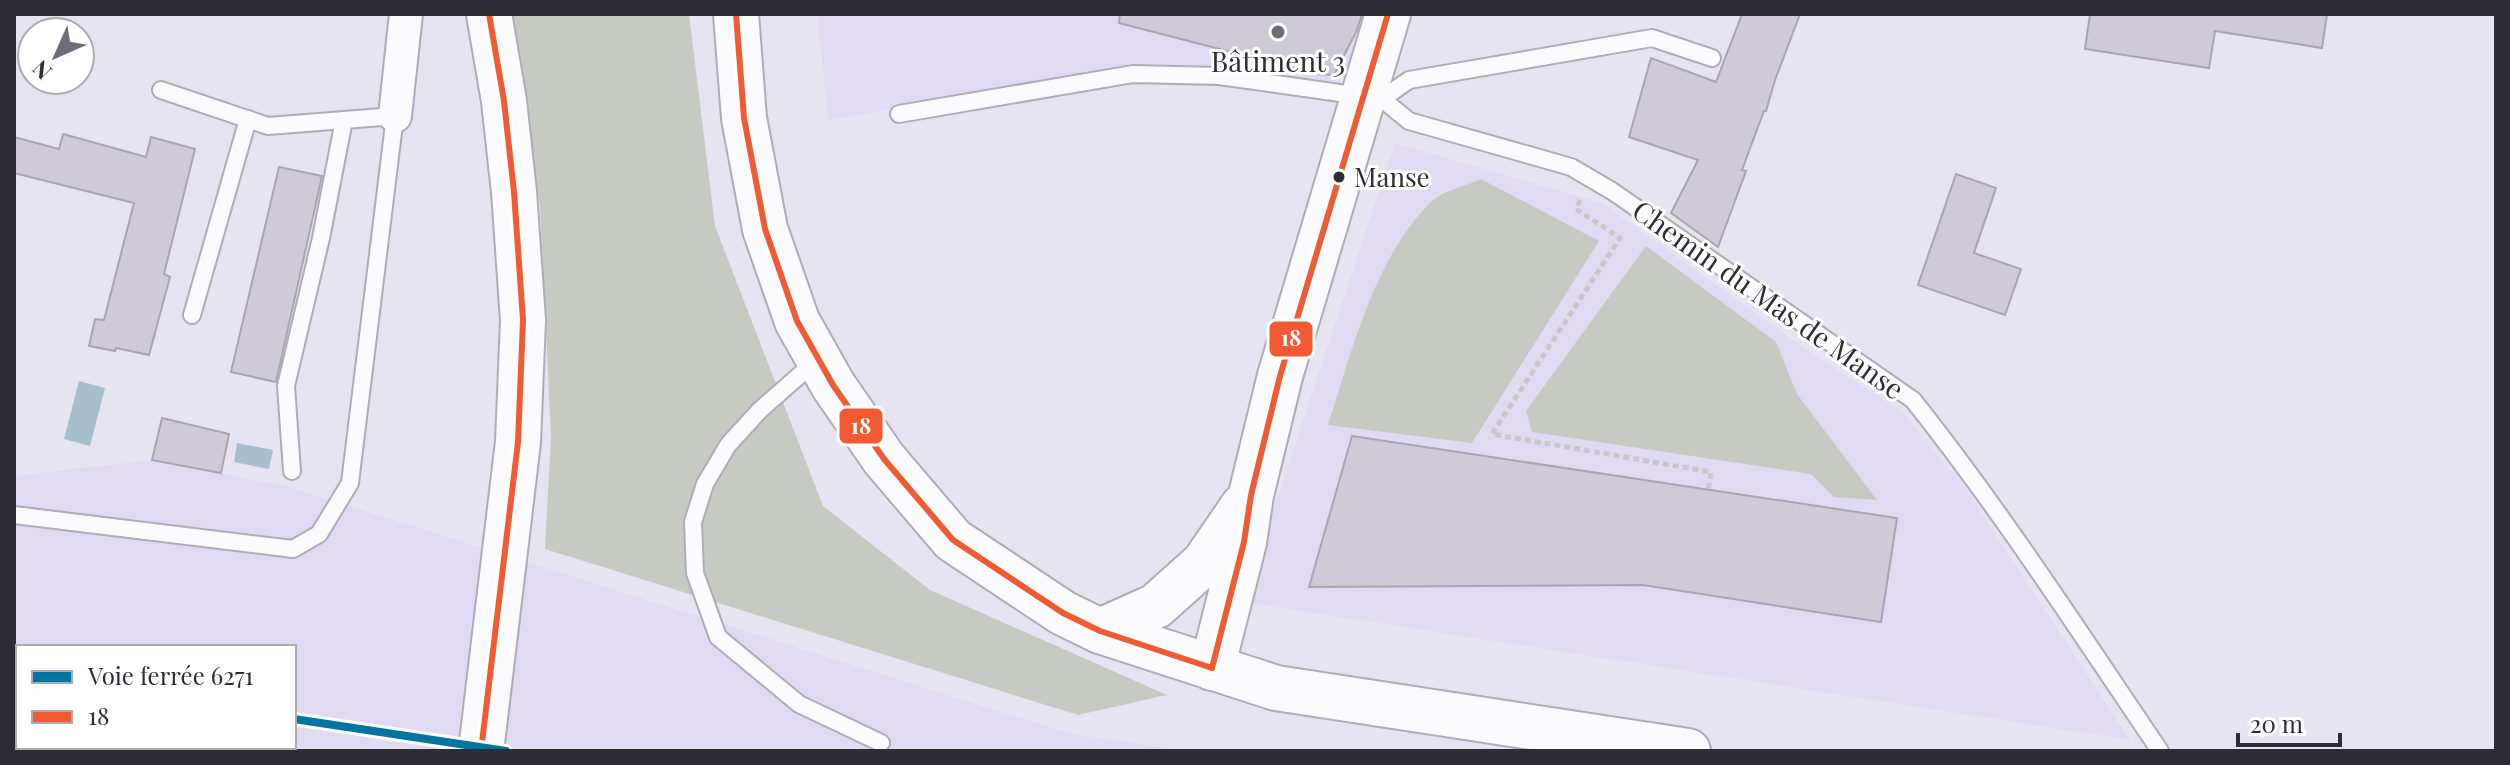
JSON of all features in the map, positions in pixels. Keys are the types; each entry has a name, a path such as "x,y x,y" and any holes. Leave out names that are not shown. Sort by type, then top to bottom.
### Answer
{"street":[{"path":"395,116 406,14"},
{"path":"481,751 518,442 523,320 504,101 489,14"},
{"path":"736,14 744,118 765,229 797,321 818,359 884,459 953,540 1063,613 1100,631 1276,688 1688,751"},
{"path":"1212,668 1244,542 1251,495 1280,376 1372,98 1388,14"},
{"path":"1100,631 1156,606 1192,574 1204,563 1251,495"}],"lane":[{"path":"899,114 1133,74 1219,76 1372,98 1409,80 1652,38 1712,58"},
{"path":"14,515 293,549 319,534 350,483 395,116 268,126 161,90"},
{"name":"Chemin du Mas de Manse","path":"1372,98 1409,121 1571,167 1612,191 1913,400 2062,605 2160,751"},
{"path":"192,315 248,119"},
{"path":"292,471 286,386 321,238 344,120"},
{"path":"818,359 760,410 728,445 705,484 693,522 695,573 718,637 799,704 881,743"}],"path":[{"path":"1590,178 1576,209 1620,238 1492,434 1711,472 1708,490"}],"shaded area":[{"path":"508,14 689,14 715,226 823,506 930,590 1167,695 1078,715 545,549 551,437 540,206"},
{"path":"817,14 1370,14 1340,82 1141,65 828,120"},
{"path":"1395,143 1602,203 1813,354 1903,412 1969,494 2130,740 1243,602"},
{"path":"1481,179 1599,241 1472,443 1328,425 1367,307 1394,250 1431,202"},
{"path":"1646,246 1776,342 1797,394 1877,500 1834,497 1811,474 1532,432 1526,411"},
{"path":"152,460 286,486 1068,733 1185,751 14,751 14,476"}],"water":[{"path":"79,381 105,388 90,446 64,439"},
{"path":"237,443 273,450 269,469 234,462"}],"building":[{"path":"1120,14 1362,14 1334,75 1316,74 1119,23"},
{"path":"1742,14 1800,14 1742,170 1746,171 1718,247 1671,213 1698,160 1629,137 1651,58 1716,82"},
{"path":"2090,14 2327,14 2322,48 2215,31 2209,68 2085,49"},
{"path":"63,134 146,157 151,137 195,149 164,274 170,277 149,355 89,346 95,319 104,320 134,203 14,173 14,137 59,149"},
{"path":"279,167 322,176 276,382 231,372"},
{"path":"1956,174 1996,188 1974,253 2021,269 2005,315 1918,285"},
{"path":"162,418 229,434 221,473 152,460"},
{"path":"1352,436 1897,518 1881,622 1643,585 1309,587"}],"rail line":[{"name":"6271","path":"296,719 506,751"}],"transit line":[{"name":"18","path":"481,751 518,442 523,320 504,101 489,14"},
{"name":"18","path":"736,14 744,118 765,229 797,321 833,385 884,459 953,540 1063,613 1100,631 1212,668"},
{"name":"18","path":"1212,668 1244,542 1251,495 1280,376 1388,14"}],"place":[{"name":"Bâtiment 3","path":"1278,32"},
{"name":"Manse","path":"1339,177"}]}
